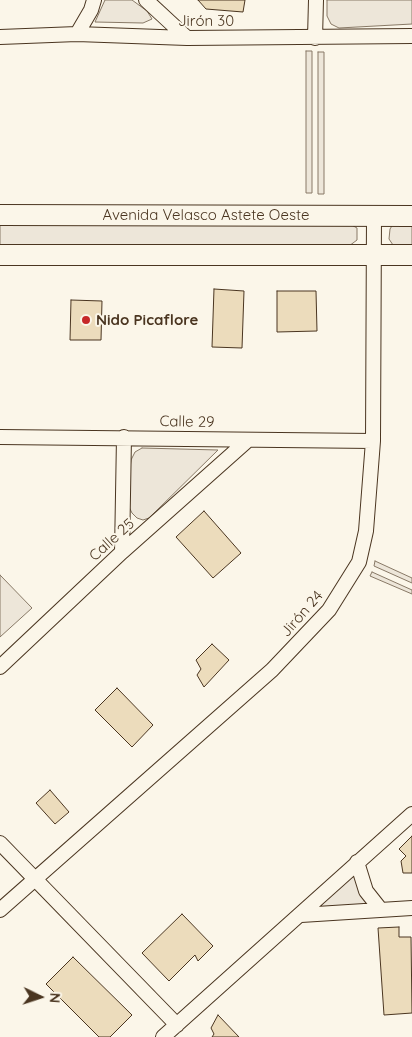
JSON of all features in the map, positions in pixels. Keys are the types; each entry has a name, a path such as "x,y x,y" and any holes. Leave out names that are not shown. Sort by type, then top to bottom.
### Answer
{"street":[{"path":"77,34 94,0"},
{"path":"146,0 187,38"},
{"path":"315,38 316,0"},
{"name":"Jirón 30","path":"0,37 77,34 187,38 412,36"},
{"name":"Avenida Velasco Astete Oeste","path":"0,215 412,216"},
{"name":"Jirón 24","path":"0,910 272,670 329,610 360,562 366,531 373,441 374,216"},
{"path":"0,255 412,256"},
{"name":"Calle 29","path":"0,437 373,441"},
{"path":"122,552 124,437"},
{"name":"Calle 25","path":"0,667 122,552 248,440"},
{"path":"163,1037 412,814"},
{"path":"0,843 177,1025"},
{"path":"357,862 366,891 381,910"},
{"path":"301,915 412,908"}],"shaded area":[{"path":"105,0 132,0 147,11 152,19 143,23 95,22"},
{"path":"327,0 412,0 412,24 339,28 331,24 327,16"},
{"path":"306,51 312,51 312,193 306,193"},
{"path":"318,52 324,52 324,194 318,194"},
{"path":"395,221 412,221 412,248 395,248 389,239 390,229"},
{"path":"348,223 357,228 357,240 349,246 0,246 0,224"},
{"path":"142,448 218,450 149,518 143,520 137,518 129,507 131,460 135,452"},
{"path":"375,561 412,578 412,583 374,566"},
{"path":"372,572 412,590 412,594 370,576"},
{"path":"0,575 32,608 0,637"},
{"path":"358,871 375,908 305,912"}],"building":[{"path":"198,0 245,0 243,12 206,9"},
{"path":"214,289 244,291 242,348 212,347"},
{"path":"277,291 316,291 317,331 277,332"},
{"name":"Nido Picaflore","path":"71,300 102,301 101,340 70,340"},
{"path":"204,511 241,553 213,578 176,537"},
{"path":"212,644 229,660 204,687 197,675 201,669 196,660"},
{"path":"117,688 153,725 132,747 95,710"},
{"path":"50,790 69,812 55,824 36,803"},
{"path":"412,836 412,873 403,873 401,861 406,856 399,849"},
{"path":"182,914 213,946 198,961 195,955 169,981 142,953"},
{"path":"399,927 399,937 411,937 412,1013 384,1015 378,928"},
{"path":"73,957 132,1015 110,1037 99,1037 46,984"},
{"path":"218,1015 239,1037 212,1037 214,1034 211,1028"}],"place":[{"name":"Nido Picaflore","path":"86,320"}]}
